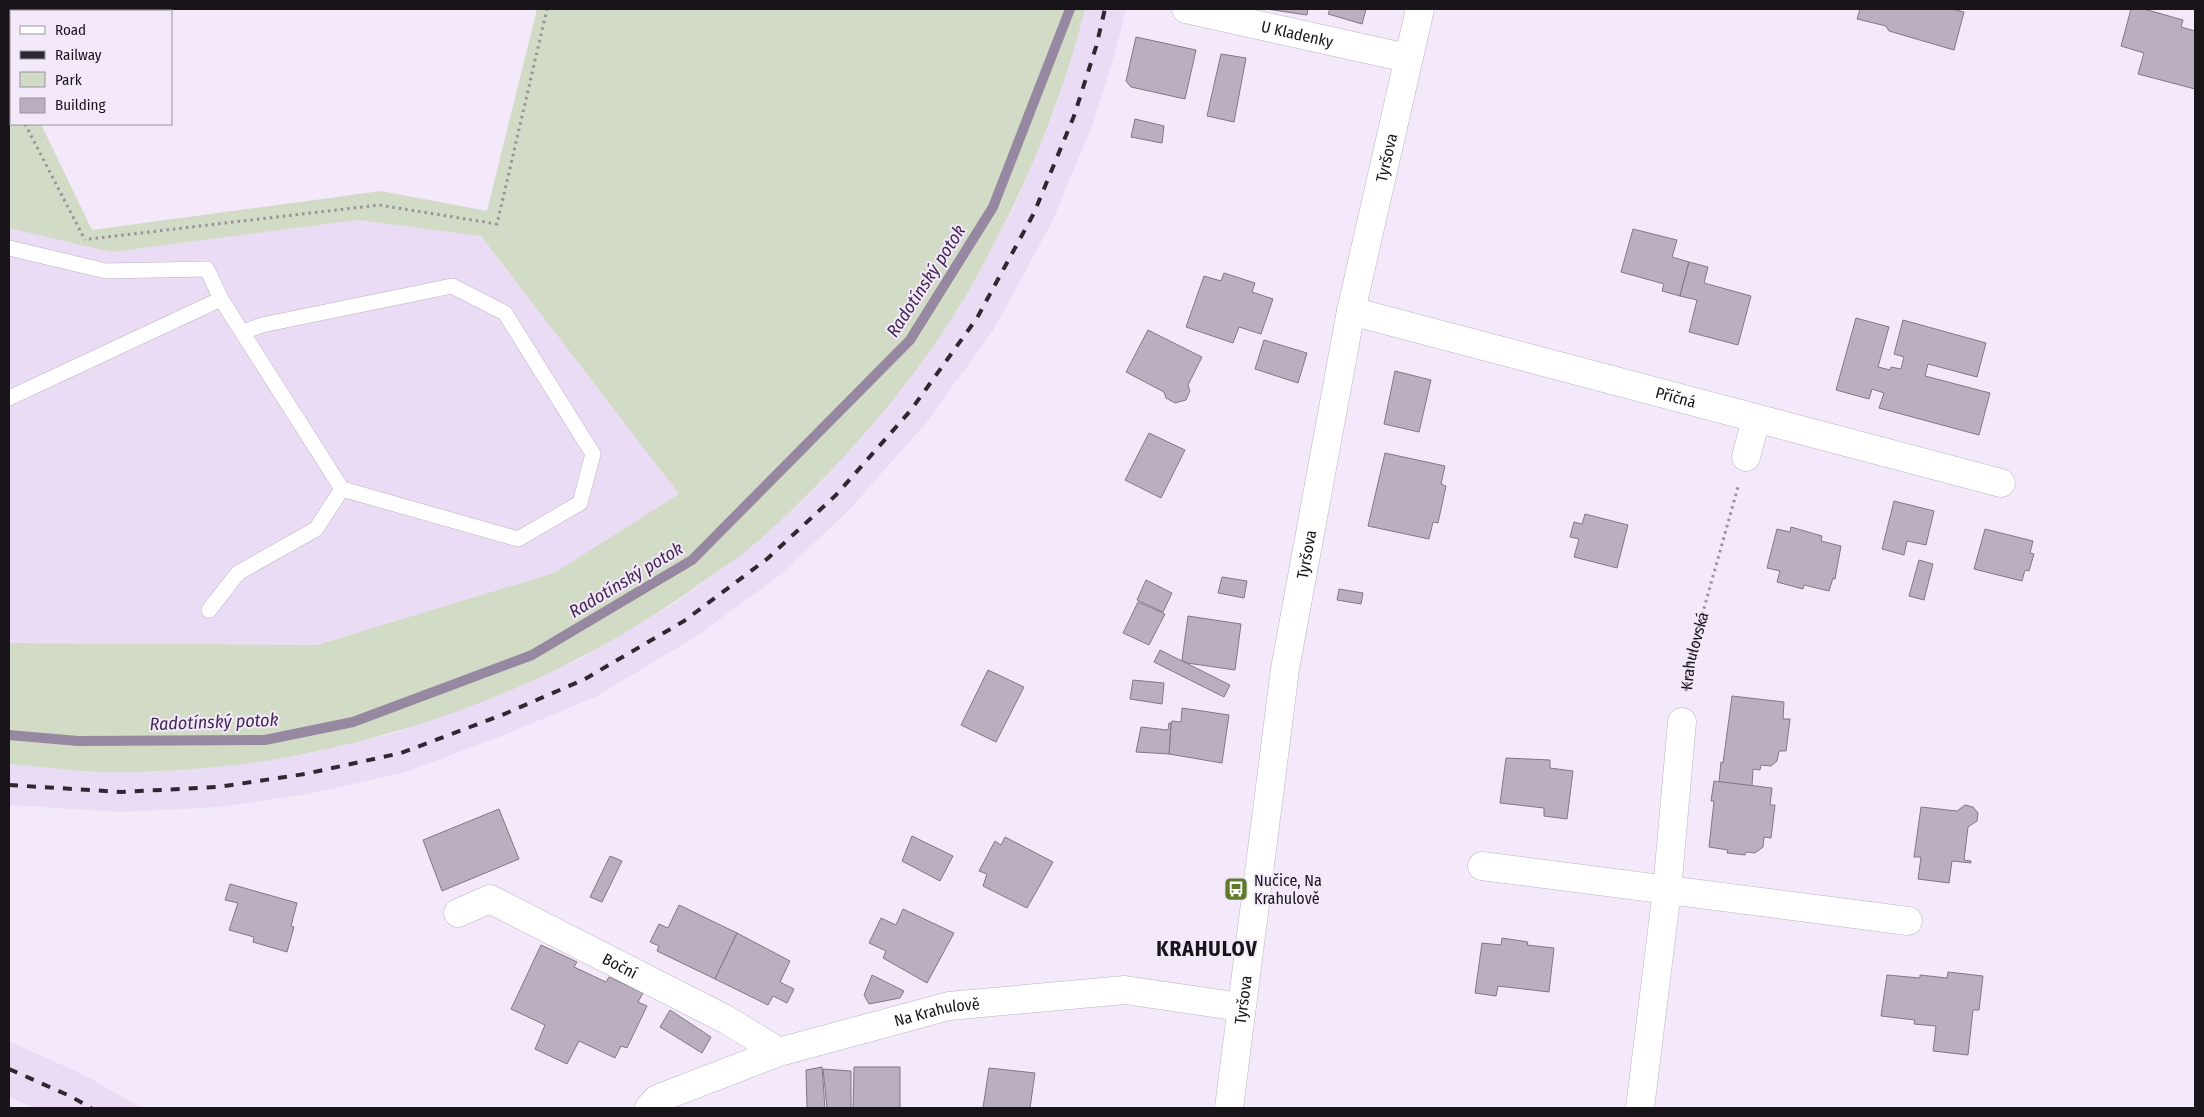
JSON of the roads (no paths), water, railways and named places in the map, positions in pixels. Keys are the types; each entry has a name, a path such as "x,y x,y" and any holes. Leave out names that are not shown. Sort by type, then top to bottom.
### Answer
{"street":[{"name":"U Kladenky","path":"1186,9 1407,58"},
{"name":"Tyršova","path":"1229,1108 1285,669 1351,311 1407,58 1420,9"},
{"name":"Příčná","path":"1351,311 2001,483"},
{"path":"1746,457 1756,419"},
{"path":"1640,1108 1666,890 1682,722"},
{"path":"1482,866 1908,921"},
{"name":"Boční","path":"458,913 490,899 719,1016 779,1052"},
{"name":"Na Krahulově","path":"649,1108 657,1099 779,1052 949,1006 1125,990 1241,1007"}],"lane":[{"path":"9,248 106,271 207,269 221,299 342,489 518,539 580,503 592,454 505,313 452,286 262,325 243,332"},
{"path":"9,398 221,299"},
{"path":"209,610 238,573 316,529 342,489"}],"waterway":[{"name":"Radotínský potok","path":"9,735 78,741 265,740 353,722 532,655 692,560 910,340 993,207 1070,9"}],"railway":[{"path":"9,785 121,792 218,787 305,774 401,753 502,715 585,679 684,621 767,559 836,495 911,410 977,318 1034,213 1074,116 1096,47 1105,9"},
{"path":"9,1069 70,1096 91,1108"}],"place":[{"name":"Nučice, Na Krahulově","path":"1236,889"}],"district":[{"name":"KRAHULOV","path":"1207,949"}]}
